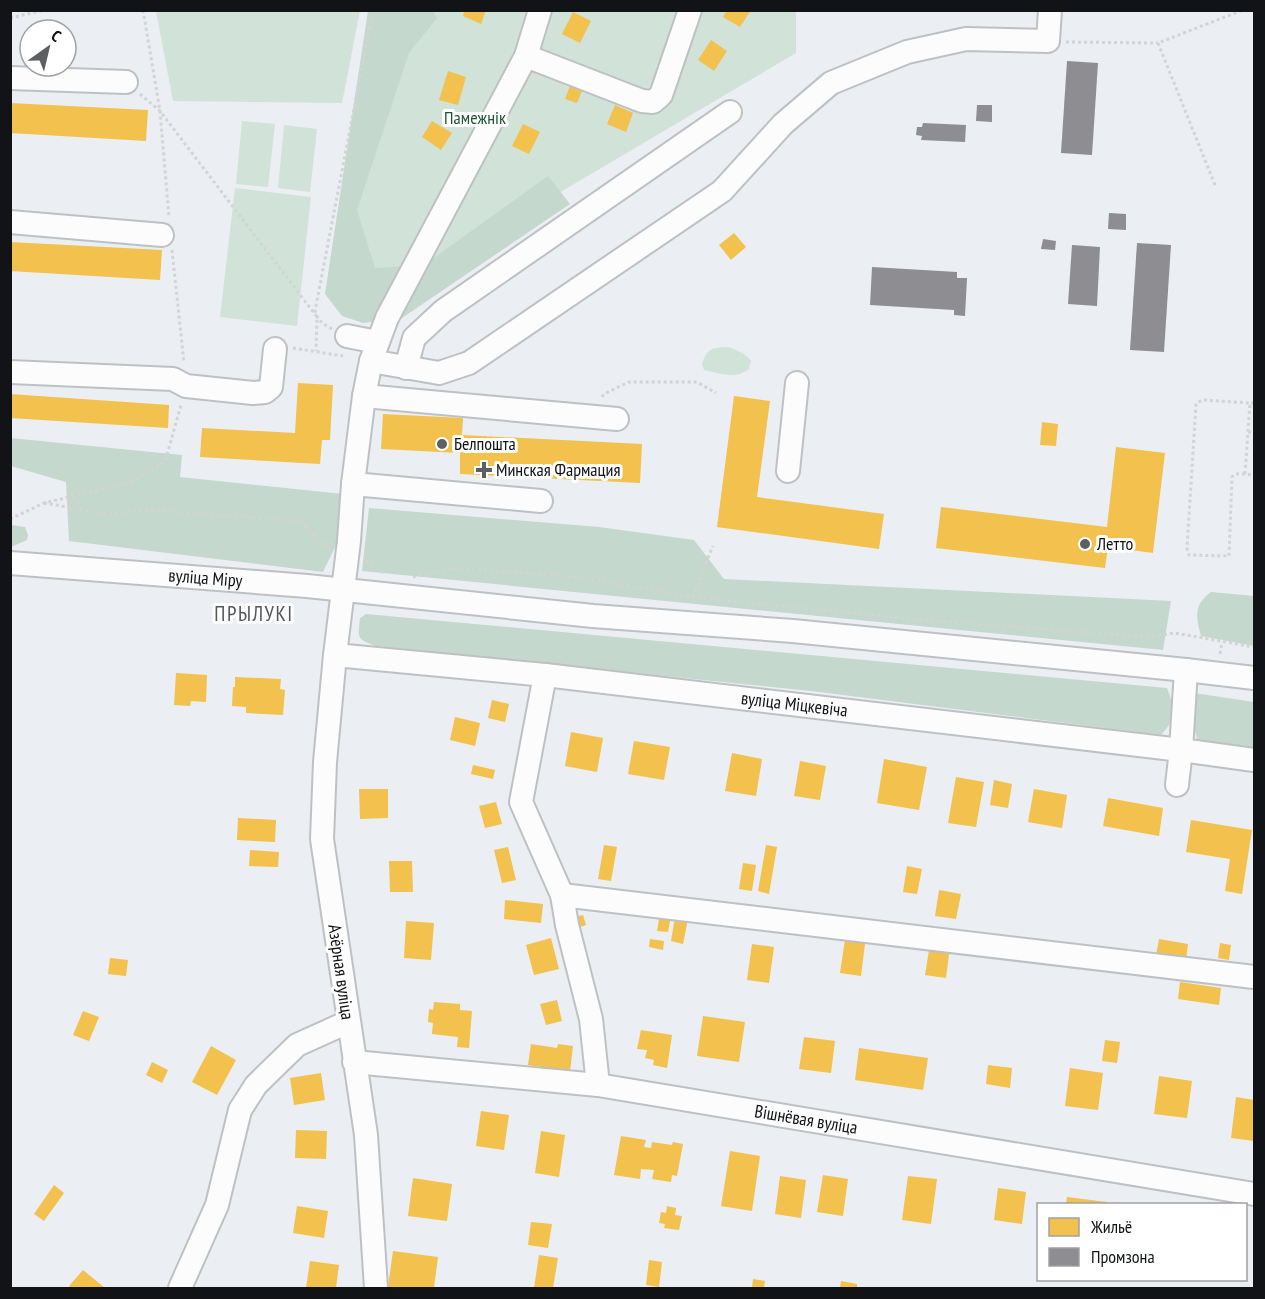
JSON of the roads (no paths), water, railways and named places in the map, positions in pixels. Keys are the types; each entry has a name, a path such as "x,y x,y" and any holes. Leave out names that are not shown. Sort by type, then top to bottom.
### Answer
{"street":[{"name":"Азёрная вуліца","path":"376,1288 366,1135 322,839 325,762 335,655 364,396 374,352 387,318 526,56 540,10"},
{"path":"526,56 642,101 653,102 661,95 690,10"},
{"path":"347,336 406,368 439,373 469,363 722,191 783,124 831,83 907,52 966,39 1048,41 1050,10"},
{"path":"10,78 126,82"},
{"path":"406,368 414,338 443,311 730,112"},
{"path":"10,222 168,235"},
{"path":"10,372 173,379 186,386 253,393 265,392 271,387 275,349"},
{"path":"788,471 797,383"},
{"path":"364,396 616,419"},
{"path":"353,484 541,501"},
{"name":"вуліца Міру","path":"10,563 342,590 404,587 593,616 805,632 1254,678"},
{"name":"вуліца Міцкевіча","path":"335,655 545,675 1254,760"},
{"path":"1177,785 1186,670"},
{"path":"545,675 521,802 562,895 567,925 591,1019 598,1085"},
{"path":"562,895 1254,977"},
{"path":"180,1288 216,1206 240,1110 256,1085 297,1045 348,1022"},
{"name":"Вішнёвая вуліца","path":"354,1062 598,1085 1254,1194"}],"place":[{"name":"Белпошта","path":"442,444"},
{"name":"Минская Фармация","path":"484,470"},
{"name":"Летто","path":"1085,544"}],"district":[{"name":"ПРЫЛУКІ","path":"254,614"}],"park label":[{"name":"Памежнік","path":"475,118"}]}
